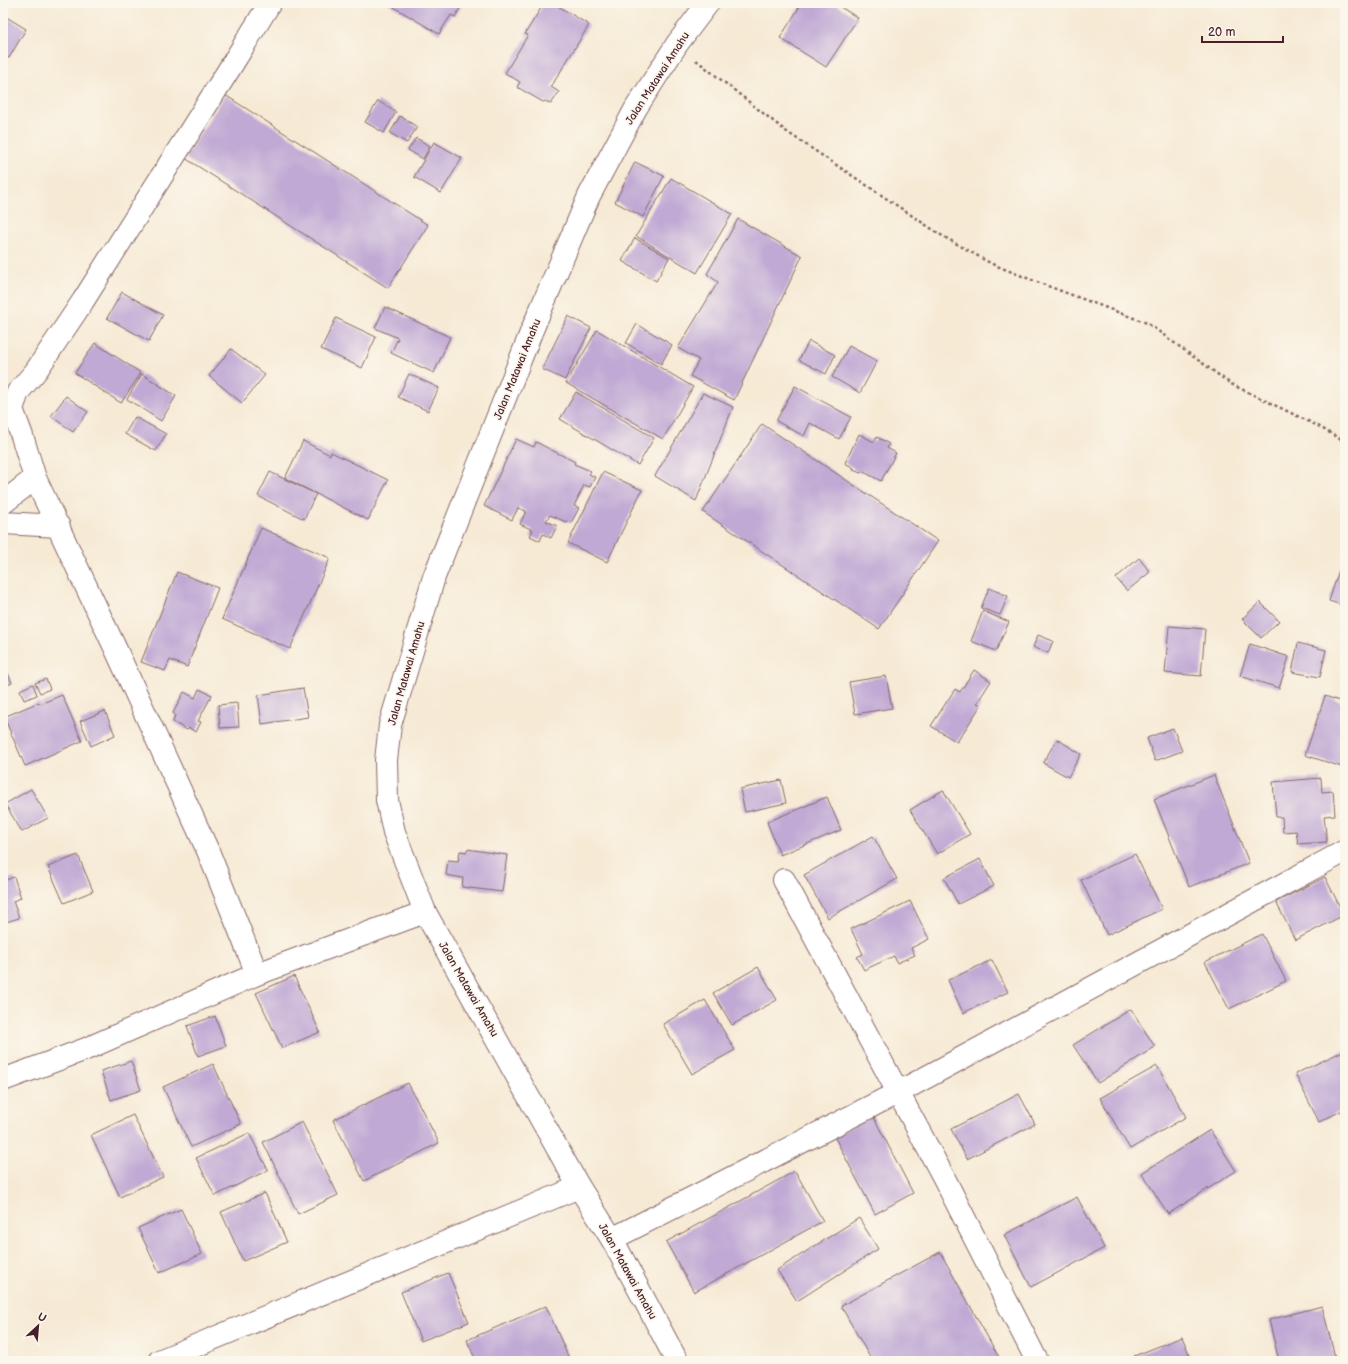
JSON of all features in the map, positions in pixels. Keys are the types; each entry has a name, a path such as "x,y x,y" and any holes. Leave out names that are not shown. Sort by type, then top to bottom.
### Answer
{"main road":[{"path":"258,974 208,851 59,526 35,478 22,436 7,406 36,371 82,301 270,3"},
{"name":"Jalan Matawai Amahu","path":"677,1361 612,1239 579,1187 425,912 394,832 387,800 386,760 390,726 394,710 434,577 538,316 590,196 636,108 677,44 708,3"},
{"path":"3,504 35,478"},
{"path":"3,523 59,526"},
{"path":"612,1239 898,1092 1345,851"},
{"path":"784,880 898,1092 1037,1361"},
{"path":"3,1080 86,1049 258,974 425,912"},
{"path":"159,1361 579,1187"}],"path":[{"path":"677,44 788,132 941,235 992,264 1147,323 1231,384 1318,426 1345,442"}],"building":[{"path":"387,3 463,3 455,17 451,15 439,34"},
{"path":"544,3 553,3 589,25 551,87 559,92 551,104 545,101 543,102 517,87 520,82 505,73 528,35 525,34"},
{"path":"802,3 834,3 858,18 826,67 780,38"},
{"path":"3,15 26,29 9,58 3,55"},
{"path":"225,95 428,225 388,288 185,158"},
{"path":"378,101 396,112 384,133 365,122"},
{"path":"400,116 417,127 407,143 390,133"},
{"path":"416,138 430,146 423,159 408,150"},
{"path":"434,142 462,158 441,193 414,177"},
{"path":"635,162 664,176 643,217 615,202"},
{"path":"671,178 732,214 697,273 636,236"},
{"path":"738,219 802,256 734,400 690,376 699,360 678,348 718,282 707,274"},
{"path":"635,238 669,258 656,281 622,261"},
{"path":"122,292 163,315 149,341 107,318"},
{"path":"385,307 450,337 434,373 391,353 398,338 375,328"},
{"path":"568,316 591,328 565,380 542,369"},
{"path":"336,318 376,337 362,368 321,349"},
{"path":"637,324 672,345 661,364 626,343"},
{"path":"597,330 693,387 663,439 566,383"},
{"path":"809,341 835,355 826,374 799,360"},
{"path":"95,343 141,373 121,403 75,373"},
{"path":"849,346 877,361 860,393 832,377"},
{"path":"231,349 265,375 242,403 209,376"},
{"path":"142,374 176,396 161,421 127,399"},
{"path":"409,374 439,388 428,411 398,397"},
{"path":"795,386 851,417 839,439 810,423 804,436 776,421"},
{"path":"576,392 654,438 638,465 560,419"},
{"path":"703,393 733,407 696,501 655,476"},
{"path":"66,396 88,412 73,432 51,416"},
{"path":"135,417 166,434 156,451 125,434"},
{"path":"762,424 938,541 879,629 703,512"},
{"path":"859,434 874,442 877,437 889,444 887,448 896,453 881,481 862,471 861,473 853,470 854,468 845,463"},
{"path":"516,439 534,447 536,442 575,462 574,464 591,471 589,474 595,477 590,487 584,485 574,506 579,508 571,523 550,515 546,521 557,526 551,538 543,534 540,541 530,536 533,530 520,524 526,511 518,508 512,520 484,506"},
{"path":"303,441 330,455 331,452 388,480 368,520 285,478"},
{"path":"270,472 316,494 304,519 258,496"},
{"path":"603,472 642,490 607,562 568,543"},
{"path":"261,528 330,558 290,649 222,619"},
{"path":"1139,558 1150,572 1127,591 1116,578"},
{"path":"1339,570 1345,572 1345,606 1329,601"},
{"path":"177,572 218,588 187,667 170,660 165,671 141,662"},
{"path":"989,588 1008,596 1000,615 981,608"},
{"path":"1260,602 1279,621 1261,638 1242,619"},
{"path":"983,611 1009,622 996,651 971,641"},
{"path":"1169,626 1205,629 1201,676 1165,673"},
{"path":"1038,635 1053,641 1048,653 1033,647"},
{"path":"1298,643 1326,650 1320,677 1292,672"},
{"path":"1250,644 1289,657 1279,688 1240,676"},
{"path":"3,662 12,683 3,687"},
{"path":"974,670 991,681 977,703 981,705 957,742 931,726 955,689 960,692"},
{"path":"886,676 892,708 855,714 849,682"},
{"path":"46,679 50,689 40,693 35,683"},
{"path":"33,684 37,695 24,700 20,690"},
{"path":"303,688 308,717 262,724 258,695"},
{"path":"199,689 212,695 198,721 201,722 196,732 189,728 187,730 173,722 175,715 173,713 184,692 195,698"},
{"path":"62,695 82,741 25,766 4,717 39,702 40,704"},
{"path":"1325,696 1345,703 1345,768 1305,755"},
{"path":"237,703 239,727 220,728 218,705"},
{"path":"105,711 115,735 91,746 80,721"},
{"path":"1173,728 1182,751 1155,761 1147,738"},
{"path":"1057,739 1081,754 1068,777 1043,763"},
{"path":"1214,775 1249,863 1189,887 1154,799"},
{"path":"1321,778 1322,792 1333,791 1335,815 1324,816 1327,842 1298,844 1296,831 1283,832 1282,817 1276,817 1273,782"},
{"path":"781,780 786,803 745,812 740,789"},
{"path":"31,789 48,818 22,832 5,804"},
{"path":"943,790 970,834 937,854 910,810"},
{"path":"827,797 841,830 780,855 767,822"},
{"path":"873,836 897,879 828,918 804,875"},
{"path":"467,849 507,855 502,892 462,887 463,878 446,875 448,860 458,861 460,851 467,852"},
{"path":"1135,854 1162,909 1107,935 1081,880"},
{"path":"78,855 93,891 64,903 48,867"},
{"path":"980,859 994,886 958,904 944,878"},
{"path":"14,877 21,898 13,901 19,918 6,922 3,915 3,881"},
{"path":"1325,877 1344,915 1295,940 1276,902"},
{"path":"910,901 929,939 911,948 915,955 897,963 894,956 864,970 857,957 863,954 851,929"},
{"path":"1262,934 1286,981 1229,1009 1205,962"},
{"path":"992,960 1008,992 963,1013 948,980"},
{"path":"758,967 777,1000 732,1025 713,993"},
{"path":"294,976 320,1032 282,1048 256,993"},
{"path":"705,1000 735,1050 692,1074 663,1024"},
{"path":"1131,1009 1155,1047 1098,1083 1073,1045"},
{"path":"215,1016 226,1046 198,1056 187,1026"},
{"path":"1345,1050 1345,1109 1319,1122 1295,1074"},
{"path":"131,1061 141,1090 111,1100 101,1071"},
{"path":"213,1064 241,1124 191,1147 163,1087"},
{"path":"1157,1066 1186,1117 1130,1149 1100,1098"},
{"path":"408,1083 439,1143 364,1181 333,1120"},
{"path":"1019,1094 1035,1124 967,1159 951,1129"},
{"path":"133,1115 163,1177 120,1197 91,1135"},
{"path":"873,1116 913,1193 875,1214 834,1136"},
{"path":"302,1122 338,1195 298,1214 263,1142"},
{"path":"1210,1130 1236,1171 1168,1214 1142,1173"},
{"path":"249,1133 268,1170 215,1196 196,1158"},
{"path":"795,1171 823,1221 694,1292 666,1242"},
{"path":"265,1193 287,1242 243,1261 221,1212"},
{"path":"1077,1197 1104,1248 1031,1287 1004,1235"},
{"path":"181,1209 202,1254 159,1273 138,1228"},
{"path":"859,1218 878,1249 797,1301 777,1270"},
{"path":"940,1252 1001,1361 872,1361 841,1306"},
{"path":"448,1273 469,1322 421,1341 401,1292"},
{"path":"546,1306 570,1361 476,1361 467,1340"},
{"path":"1322,1306 1336,1361 1279,1361 1269,1320"},
{"path":"1182,1337 1192,1361 1136,1361 1134,1356"}]}
